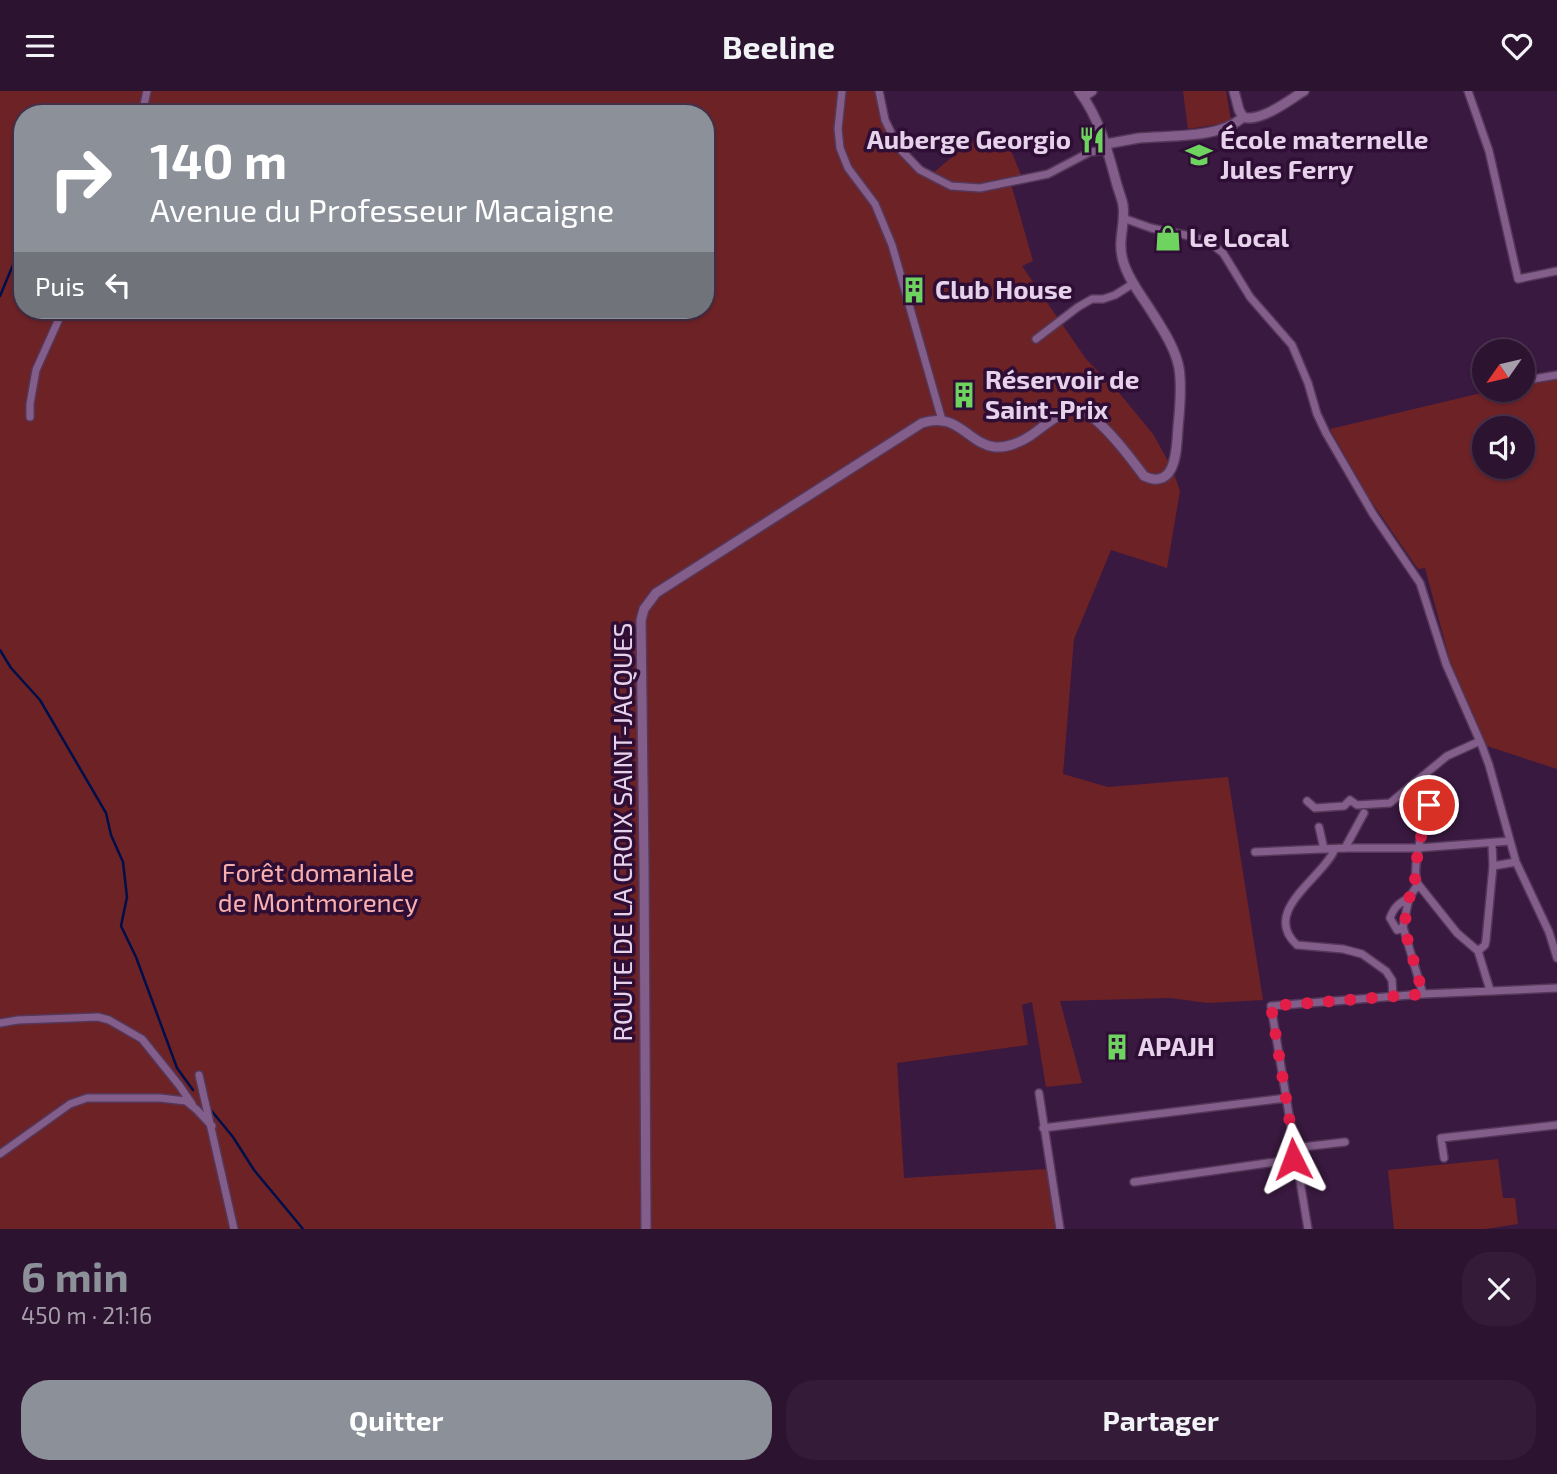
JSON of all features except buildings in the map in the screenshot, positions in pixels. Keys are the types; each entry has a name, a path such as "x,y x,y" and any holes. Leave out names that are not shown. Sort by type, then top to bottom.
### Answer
{"street":[{"path":"842,91 838,129 840,148 848,168 875,204 892,245 942,420 987,445 999,447 1026,439 1063,414 1078,409 1108,431 1144,476 1157,480 1169,474 1175,456 1180,406 1179,369 1165,335 1126,269 1121,254 1123,206 1107,147 1081,94 1092,91"},
{"path":"879,91 885,120 898,147 920,170 951,186 980,188 1048,174 1090,152 1107,147 1138,138 1198,134 1235,124 1243,117"},
{"path":"1234,91 1239,110 1243,117 1249,119 1264,115 1304,91"},
{"path":"1468,91 1489,151 1518,279 1557,271"},
{"path":"1123,218 1151,228 1209,242 1223,253 1250,297 1292,345 1326,433 1374,514 1420,583 1446,664 1489,765 1516,862 1549,932 1557,958"},
{"path":"1036,339 1092,299 1115,295 1134,283"},
{"path":"30,417 36,370 59,319"},
{"path":"1535,379 1557,375"},
{"name":"ROUTE DE LA CROIX SAINT-JACQUES","path":"646,1229 641,620 644,608 656,593 922,423 942,420"},
{"path":"1307,801 1315,808 1344,806 1350,800 1357,805 1391,803 1447,756 1480,741"},
{"path":"1429,805 1418,849 1415,879 1457,933 1478,951 1490,990"},
{"path":"1345,848 1364,813"},
{"path":"1319,827 1324,849"},
{"path":"1255,852 1345,848 1418,849 1510,841"},
{"path":"1478,951 1485,945 1486,940 1493,866 1492,843"},
{"path":"1335,849 1324,866 1291,902 1286,925 1288,935 1297,945 1343,949 1362,954 1386,971 1392,980 1393,997"},
{"path":"1493,866 1516,862"},
{"path":"1418,884 1409,898 1404,927 1423,994"},
{"path":"1404,927 1397,930 1390,918 1393,909 1409,898"},
{"path":"1308,1229 1271,1006 1423,994 1557,988"},
{"path":"0,1023 98,1017 109,1020 142,1039 212,1126"},
{"path":"199,1075 234,1229"},
{"path":"1039,1093 1060,1229"},
{"path":"0,1154 70,1104 87,1098 160,1098 186,1101 197,1110"},
{"path":"1043,1128 1286,1098"},
{"path":"1444,1158 1441,1138 1557,1125"},
{"path":"1294,1148 1345,1142"},
{"path":"1134,1182 1296,1159"}],"green space":[{"name":"Forêt domaniale de Montmorency","path":"0,91 878,91 898,147 920,170 955,189 1011,184 1033,261 1022,266 1086,359 1153,434 1172,468 1180,491 1167,568 1111,550 1074,639 1063,774 1108,787 1228,777 1263,1000 1208,1003 1170,998 1060,1001 1082,1083 1046,1087 1032,1002 1022,1005 1028,1045 897,1063 904,1178 1047,1169 1055,1229 0,1229"},
{"path":"1183,91 1226,91 1231,120 1227,123 1188,129"},
{"path":"985,129 992,144 1006,139 1022,177 984,186 954,186 932,174"},
{"path":"1557,377 1557,769 1487,746 1450,661 1425,568 1418,569 1369,498 1330,429 1472,395 1472,403 1535,403 1535,382"},
{"path":"1498,1159 1503,1198 1515,1198 1518,1224 1485,1229 1394,1229 1388,1170"}],"waterway":[{"path":"0,296 14,263"},
{"path":"0,650 11,668 40,700 106,813 111,835 123,862 127,897 121,926 136,957 177,1068 193,1090"},
{"path":"210,1109 233,1137 254,1170 303,1229"}],"place":[{"name":"Auberge Georgio","path":"1092,140"},
{"name":"École maternelle Jules Ferry","path":"1199,155"},
{"name":"Le Local","path":"1168,238"},
{"name":"Club House","path":"914,290"},
{"name":"Réservoir de Saint-Prix","path":"964,395"},
{"name":"APAJH","path":"1117,1047"}],"route":[{"path":"1293,1159 1296,1159 1271,1006 1423,994 1404,927 1409,898 1418,884 1415,879 1418,849 1429,805"}]}
